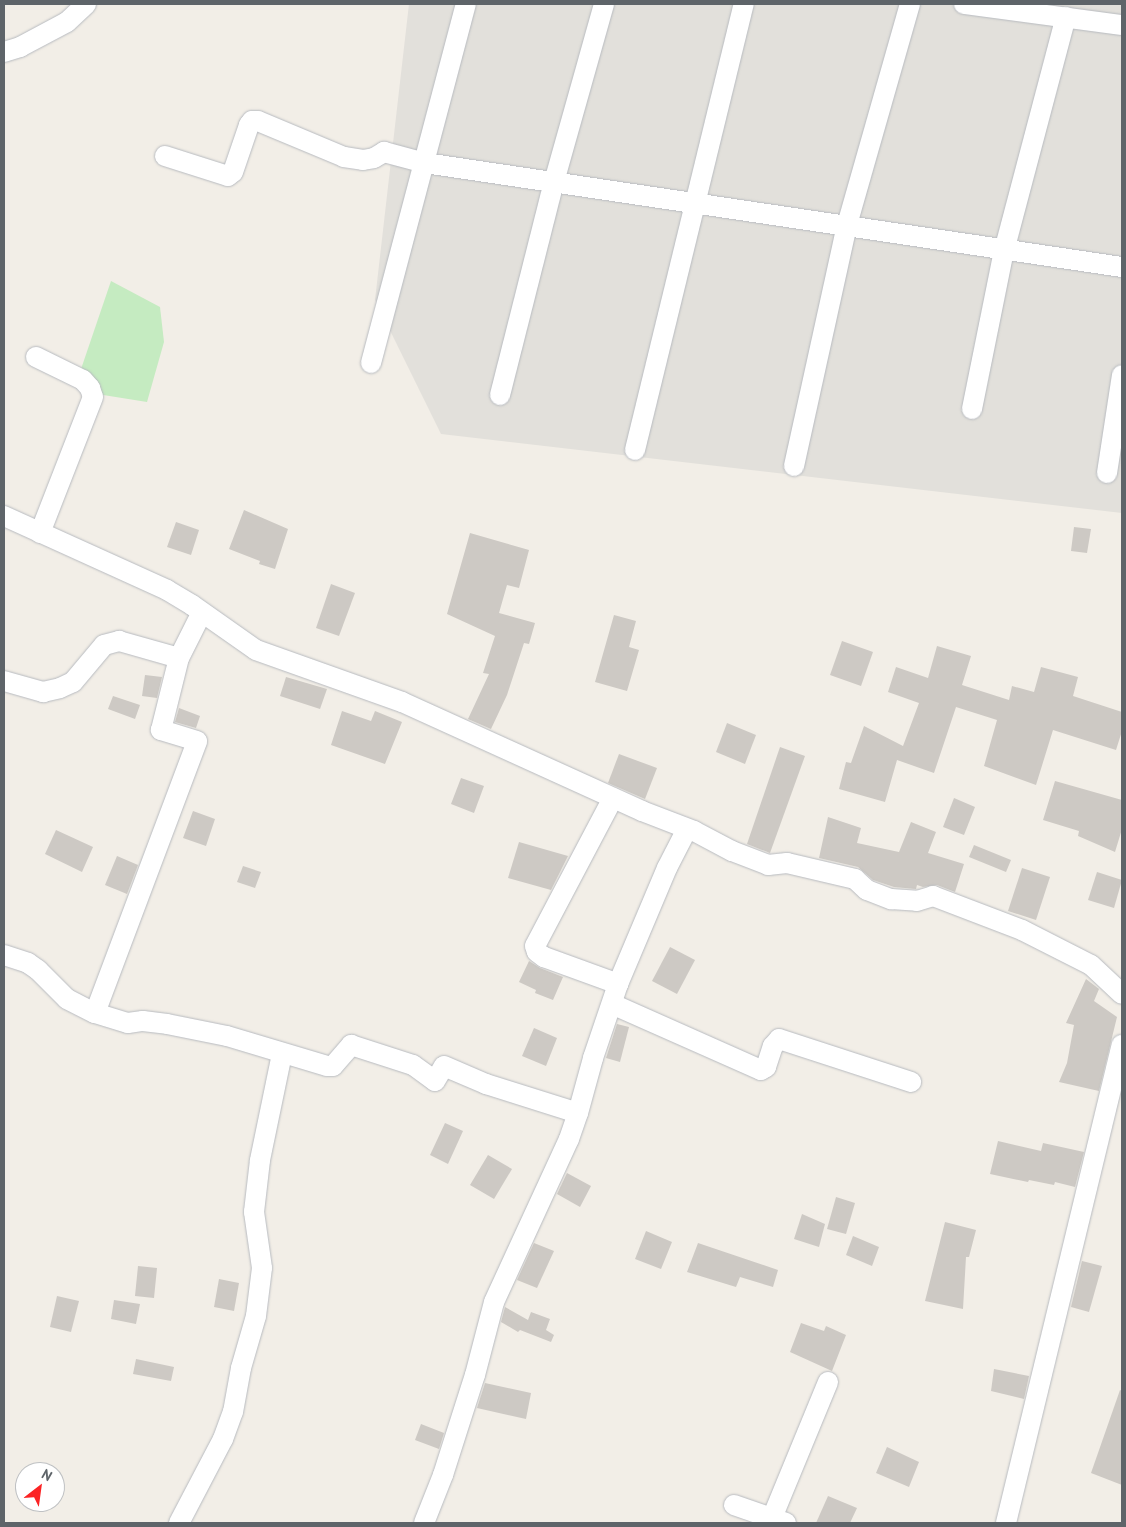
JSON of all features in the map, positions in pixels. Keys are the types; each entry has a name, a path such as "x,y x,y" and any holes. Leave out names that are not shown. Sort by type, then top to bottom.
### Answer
{"street":[{"path":"4,52 20,47 67,22 86,4"},
{"path":"371,364 466,4"},
{"path":"500,395 554,182 604,4"},
{"path":"635,450 744,4"},
{"path":"794,466 847,225 910,4"},
{"path":"964,4 1122,25"},
{"path":"972,409 1004,251 1066,17"},
{"path":"165,156 228,176 233,172 249,125 252,121 258,121 344,157 363,160 374,158 384,152 425,163 847,225 1004,251 1122,267"},
{"path":"36,357 84,380 90,388 93,397 40,533"},
{"path":"1108,473 1122,375"},
{"path":"4,516 138,575 202,612 256,650 394,699 459,726 612,798 768,865 787,863 855,879 867,890 891,899 917,901 932,896 970,909 1064,949 1091,964 1122,994"},
{"path":"95,1013 197,742 161,730 179,658 202,612"},
{"path":"4,681 43,692 60,688 73,682 104,645 119,640 179,658"},
{"path":"612,798 535,946 537,952 544,957 618,984"},
{"path":"424,1523 443,1475 475,1375 494,1302 554,1173 578,1113 593,1058 618,984 687,829"},
{"path":"4,955 28,963 38,970 67,999 95,1013 128,1023 143,1021 167,1024 226,1036 282,1054 333,1066 351,1045 413,1065 435,1082 444,1066 486,1084 578,1113"},
{"path":"612,1004 761,1070 766,1067 773,1046 779,1039 911,1082"},
{"path":"1006,1523 1122,1045"},
{"path":"179,1523 223,1438 233,1412 241,1368 256,1316 262,1268 254,1212 260,1160 282,1054"},
{"path":"734,1505 779,1521 828,1382"}],"shaded area":[{"path":"409,4 1122,4 1122,513 441,434 375,300"}],"green space":[{"path":"111,281 160,307 164,342 147,402 97,394 80,372"}],"building":[{"path":"244,510 288,529 275,569 259,564 260,561 229,549"},
{"path":"176,522 199,530 191,555 167,547"},
{"path":"1074,527 1091,529 1087,553 1071,551"},
{"path":"470,533 529,550 519,588 507,585 499,613 535,623 529,644 524,643 507,695 491,729 468,719 489,674 483,673 495,636 447,614"},
{"path":"331,584 355,593 339,636 316,628"},
{"path":"614,615 636,621 629,647 639,650 627,691 595,682"},
{"path":"842,641 873,652 861,686 830,675"},
{"path":"937,646 971,656 962,685 1009,700 1012,686 1034,692 1041,667 1078,677 1073,696 1122,712 1122,731 1116,750 1053,730 1036,785 984,766 997,720 956,707 934,773 897,760 885,802 839,789 846,762 851,763 864,726 903,746 919,703 888,692 896,667 928,678"},
{"path":"145,675 162,677 157,698 142,696"},
{"path":"286,677 327,689 320,709 280,696"},
{"path":"113,696 140,705 135,719 108,709"},
{"path":"179,708 200,716 196,728 175,722"},
{"path":"342,711 371,721 375,711 402,722 385,764 331,745"},
{"path":"727,723 756,735 745,764 716,752"},
{"path":"780,747 805,756 770,853 747,844"},
{"path":"619,754 657,768 645,799 608,783"},
{"path":"461,778 484,786 474,813 451,804"},
{"path":"1055,781 1122,800 1122,829 1115,852 1078,836 1079,831 1043,820"},
{"path":"954,798 975,807 964,835 943,827"},
{"path":"193,811 215,819 206,846 183,838"},
{"path":"828,817 861,828 857,843 899,852 911,822 936,832 928,853 964,864 955,892 937,885 923,887 917,885 916,889 894,887 873,880 858,867 819,858"},
{"path":"56,830 93,847 82,872 45,854"},
{"path":"519,842 568,856 551,890 508,878"},
{"path":"974,845 1011,860 1006,872 969,857"},
{"path":"117,856 138,865 127,894 105,885"},
{"path":"243,866 261,872 255,888 237,882"},
{"path":"1022,868 1050,877 1036,920 1008,911"},
{"path":"1097,872 1122,880 1114,908 1088,900"},
{"path":"670,947 695,960 677,994 652,981"},
{"path":"529,961 540,968 563,977 553,1000 535,993 536,990 519,982"},
{"path":"1086,979 1099,989 1094,1001 1117,1017 1099,1091 1059,1082 1067,1063 1074,1025 1066,1023"},
{"path":"617,1024 629,1027 620,1062 606,1058"},
{"path":"534,1028 557,1038 546,1066 522,1056"},
{"path":"445,1123 463,1131 448,1164 430,1155"},
{"path":"998,1141 1041,1151 1043,1143 1084,1152 1075,1187 1055,1182 1054,1185 1029,1180 1028,1182 990,1174"},
{"path":"488,1155 512,1169 494,1199 470,1185"},
{"path":"567,1173 591,1186 580,1207 557,1194"},
{"path":"836,1197 855,1203 846,1234 827,1229"},
{"path":"802,1214 825,1224 819,1247 794,1239"},
{"path":"945,1222 976,1230 969,1257 966,1257 963,1309 925,1301"},
{"path":"646,1231 672,1242 661,1269 635,1259"},
{"path":"853,1236 879,1247 872,1266 846,1255"},
{"path":"534,1243 554,1251 537,1288 517,1280"},
{"path":"698,1243 778,1270 773,1287 740,1277 736,1287 687,1272"},
{"path":"1082,1261 1102,1266 1089,1312 1071,1307"},
{"path":"138,1266 157,1268 154,1298 135,1296"},
{"path":"219,1279 239,1283 234,1311 214,1307"},
{"path":"57,1296 79,1301 71,1332 50,1327"},
{"path":"114,1300 140,1304 136,1324 111,1319"},
{"path":"505,1307 528,1320 531,1312 550,1319 546,1330 554,1335 551,1342 520,1330 518,1332 501,1322"},
{"path":"801,1323 824,1331 826,1326 846,1335 832,1371 790,1352"},
{"path":"136,1359 174,1367 171,1381 133,1374"},
{"path":"994,1369 1029,1376 1024,1399 991,1391"},
{"path":"485,1383 531,1393 526,1419 477,1408"},
{"path":"1120,1390 1122,1391 1122,1485 1091,1473"},
{"path":"421,1424 444,1433 439,1449 415,1440"},
{"path":"887,1447 919,1462 909,1487 876,1473"},
{"path":"828,1496 857,1508 850,1523 816,1523"}]}
